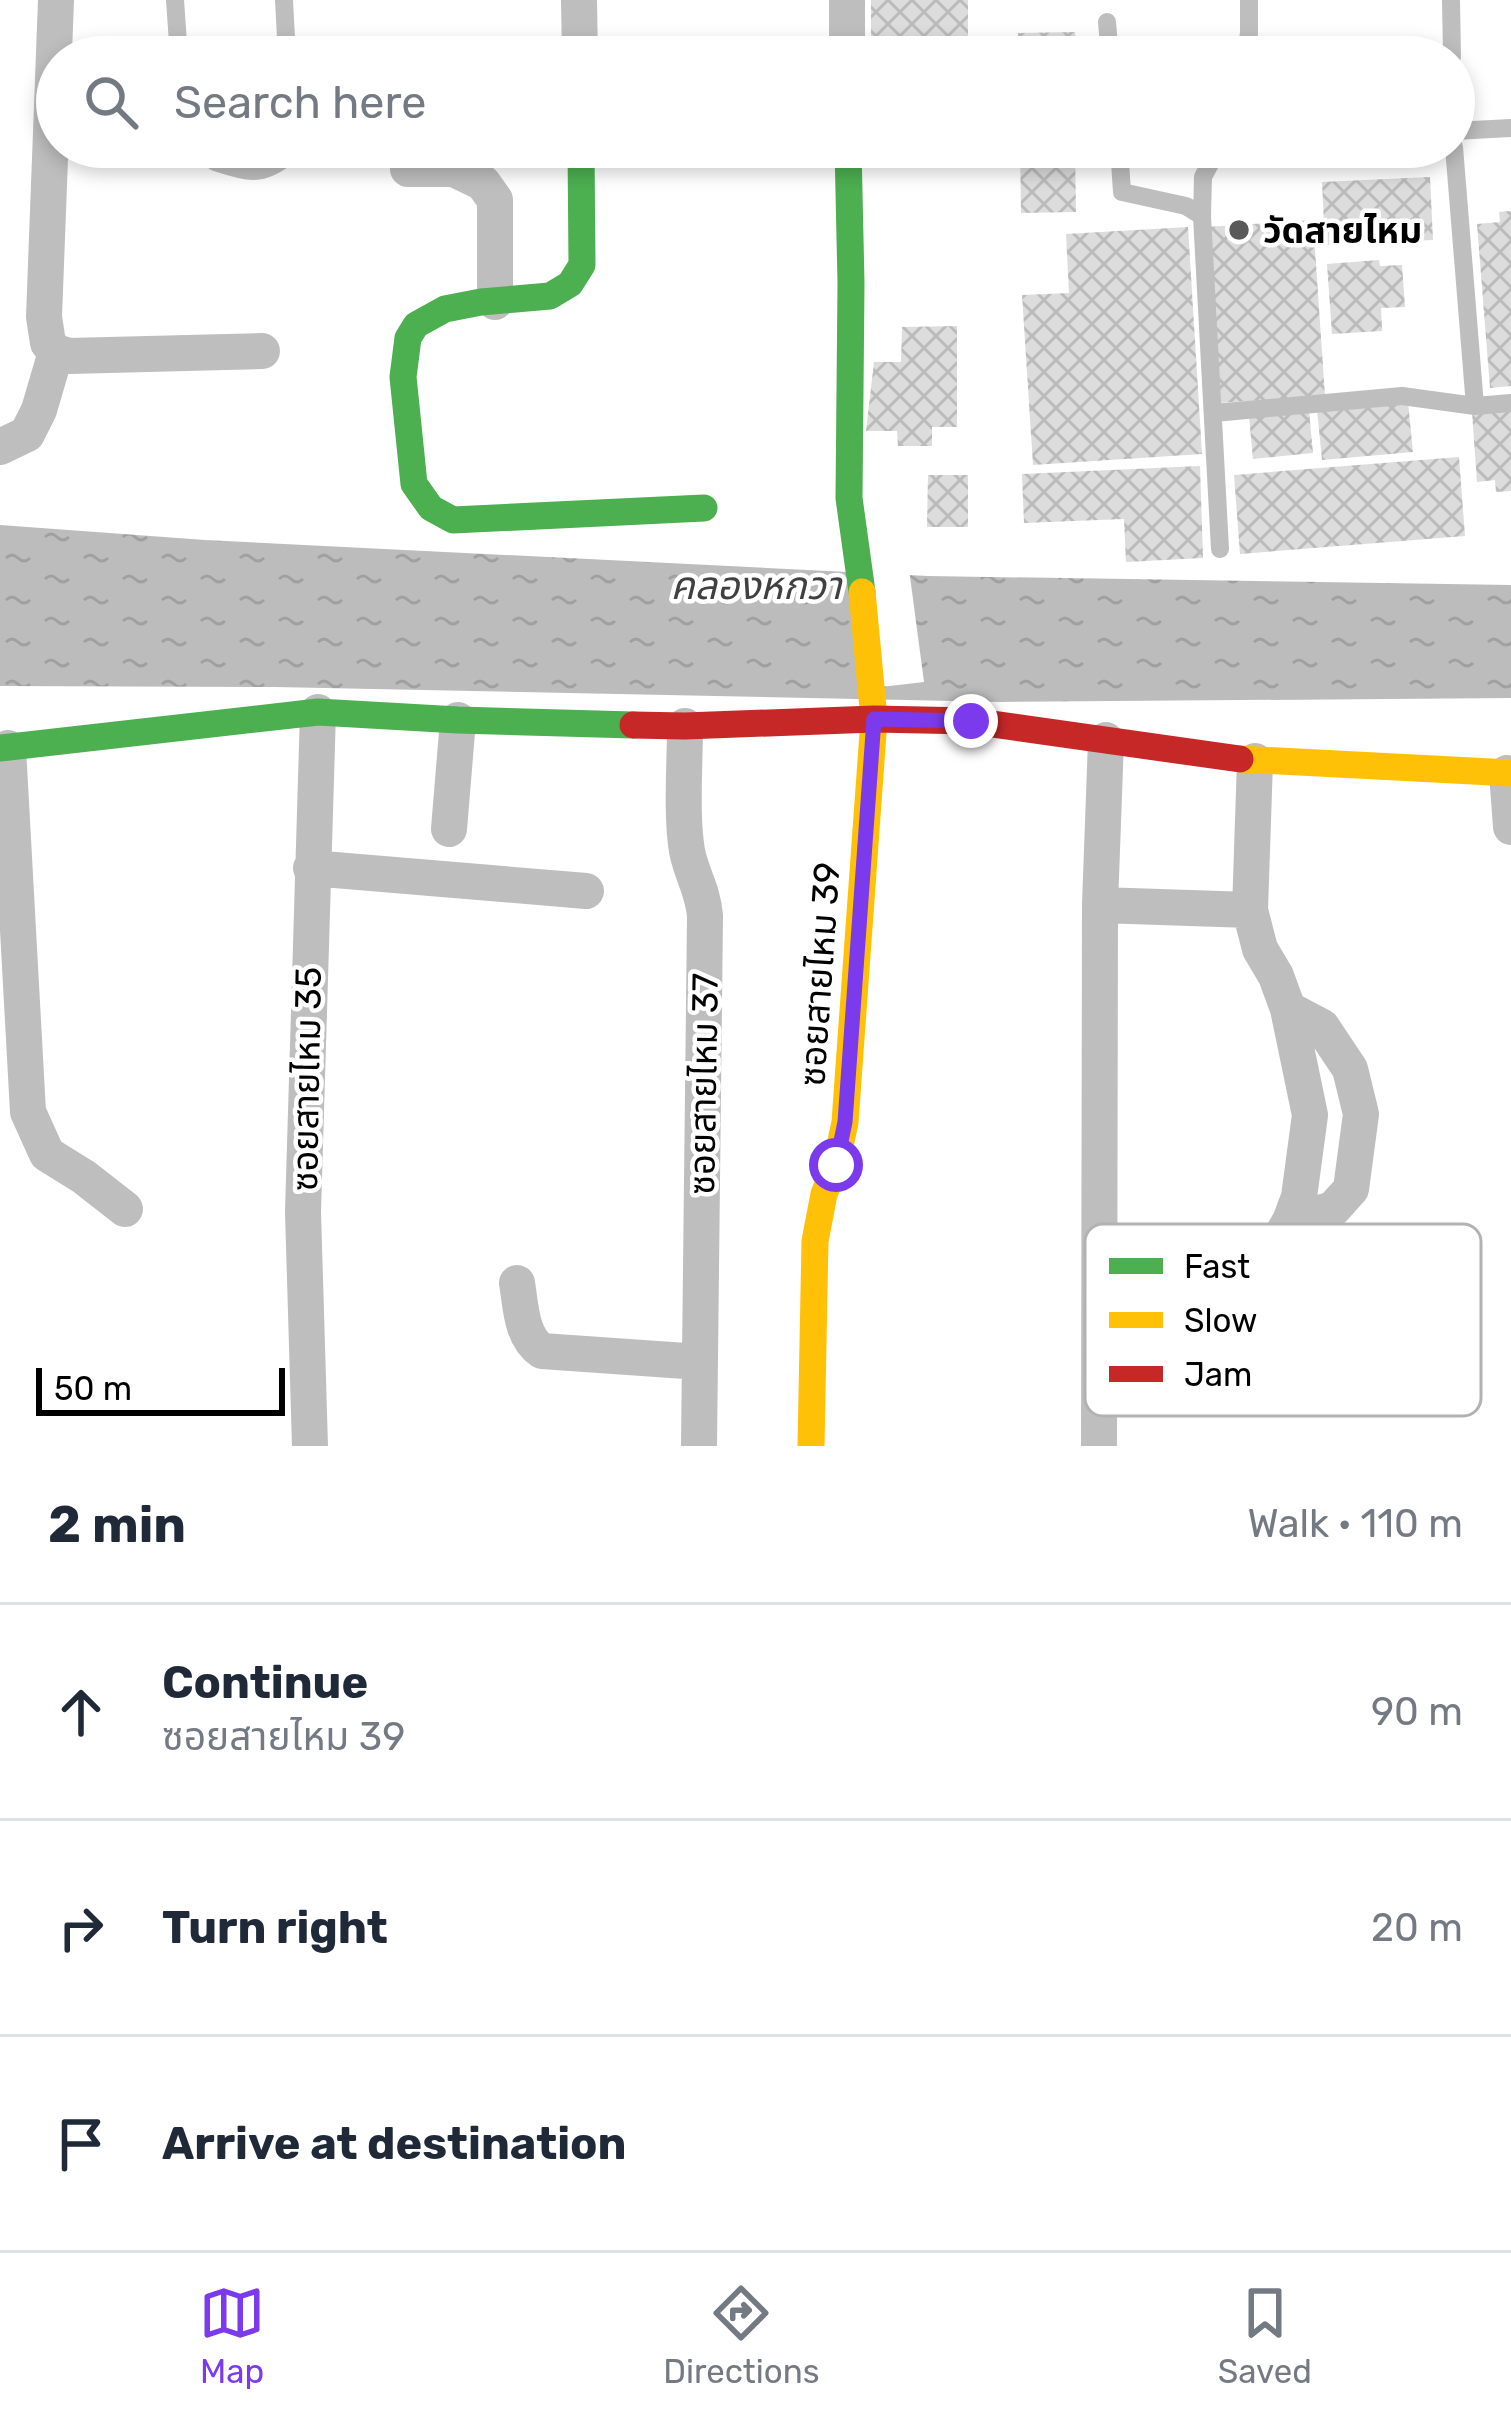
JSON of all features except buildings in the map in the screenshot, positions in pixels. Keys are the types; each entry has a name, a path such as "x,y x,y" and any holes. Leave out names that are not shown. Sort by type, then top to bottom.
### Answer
{"street":[{"path":"55,36 56,0"},
{"path":"579,0 580,36"},
{"path":"847,0 847,36"},
{"path":"50,168 44,317 48,343 56,352 69,356 262,351"},
{"path":"581,168 582,265 574,281 557,295 438,309 419,320 407,339 404,365 410,468 417,491 430,511 453,520 704,508"},
{"name":"ซอยสายไหม 39","path":"811,1446 815,1241 845,1122 874,710 849,497 848,168"},
{"path":"408,169 454,169 483,183 495,200 495,302"},
{"path":"0,447 26,434 39,410 56,352"},
{"path":"124,1209 47,1154 28,1112 4,748 318,712 685,726 874,710 1255,761 1509,773 1511,827"},
{"name":"ซอยสายไหม 35","path":"310,1446 303,1212 318,712"},
{"path":"449,829 458,720"},
{"name":"ซอยสายไหม 37","path":"685,726 686,847 704,896 705,916 699,1446"},
{"path":"1100,1224 1100,905 1106,740"},
{"path":"1255,761 1250,910 1260,949 1288,1009 1310,1115 1300,1197 1290,1222"},
{"path":"311,868 586,891"},
{"path":"1100,905 1250,910"},
{"path":"1288,1009 1322,1027 1350,1070 1360,1114 1351,1189 1333,1209 1290,1222"},
{"path":"517,1283 525,1330 531,1344 542,1351 700,1362"},
{"path":"1099,1416 1099,1446"}],"lane":[{"path":"175,0 178,36"},
{"path":"284,0 286,36"},
{"path":"1248,36 1249,0"},
{"path":"1451,0 1452,36"},
{"path":"1107,22 1108,36"},
{"path":"1475,130 1511,128"},
{"path":"233,168 245,172 273,168"},
{"path":"1120,168 1122,192 1186,206 1202,216"},
{"path":"1208,168 1203,177 1202,216 1220,549"},
{"path":"1456,168 1475,406"},
{"path":"1214,412 1402,396 1475,406 1511,403"}],"water":[{"name":"คลองหกวา","path":"0,525 205,540 928,576 1511,585 1511,698 1000,702 0,686"}],"pier":[{"path":"864,567 909,569 924,682 881,687"}],"traffic: fast":[{"path":"581,168 582,265 570,284 550,296 445,309 416,325 408,338 403,377 414,484 431,508 453,520 704,508"},
{"path":"848,168 849,498 862,592"},
{"path":"0,748 318,712 633,725"}],"traffic: slow":[{"path":"811,1446 815,1241 845,1122 874,719 862,592"},
{"path":"1240,759 1511,773"}],"traffic: jam":[{"path":"633,725 971,721 1240,759"}],"place":[{"name":"วัดสายไหม","path":"1239,230"}],"route":[{"path":"836,1165 845,1122 874,719 971,721"}]}
